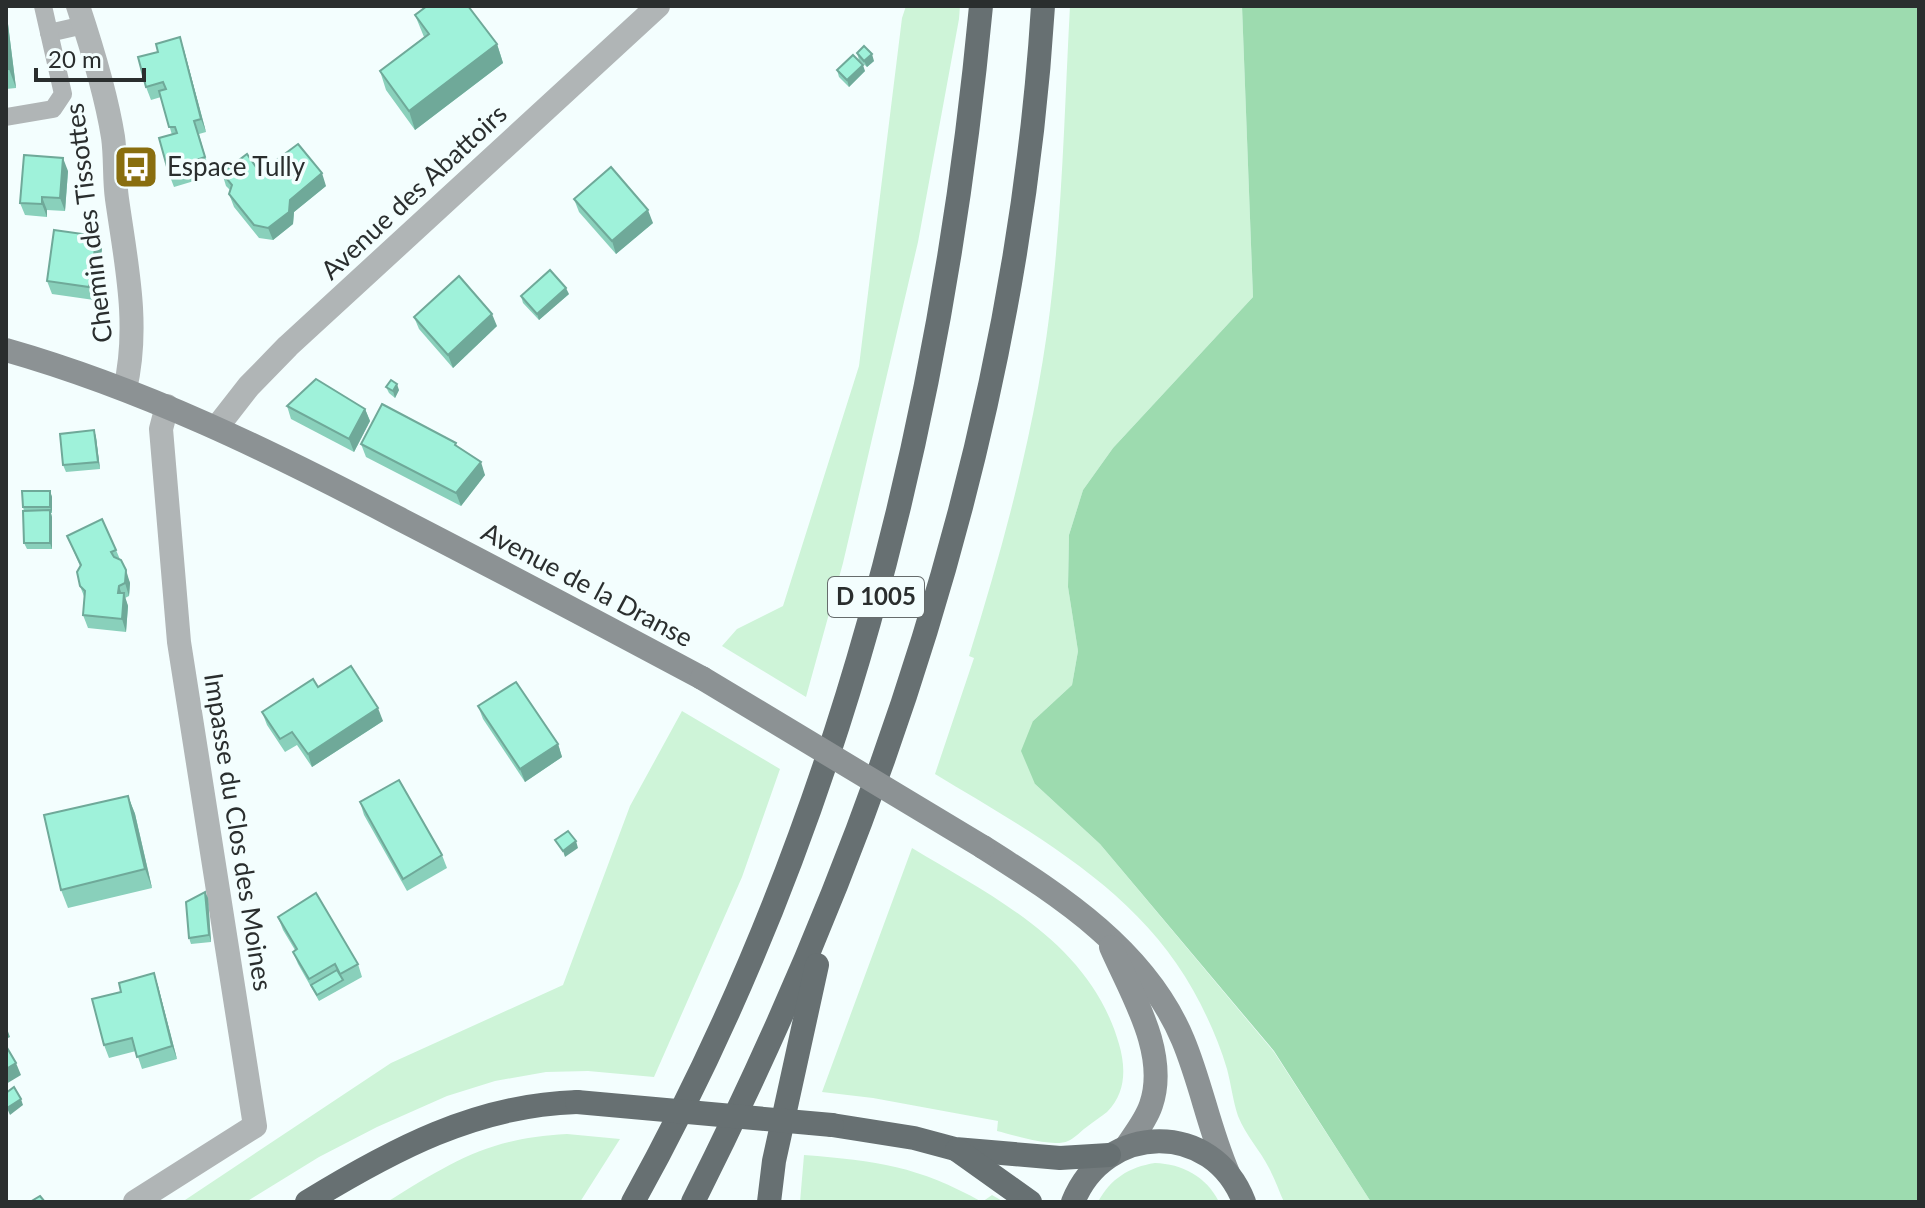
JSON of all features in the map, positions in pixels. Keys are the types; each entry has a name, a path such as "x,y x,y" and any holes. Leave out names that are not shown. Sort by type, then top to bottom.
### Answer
{"highway":[{"name":"D 1005","path":"633,1202 715,1043 766,924 812,805 848,699 897,514 933,355 957,216 981,6"},
{"name":"D 1005","path":"693,1202 783,1017 871,799 959,521 984,417 1016,250 1038,81 1043,6"},
{"path":"769,1202 774,1161 831,900"},
{"path":"307,1202 400,1149 451,1126 524,1106 577,1102 832,1125 914,1138 955,1149 1060,1158 1118,1151"},
{"path":"955,1149 1030,1202"}],"main road":[{"name":"Avenue de la Dranse","path":"6,350 125,389 217,427 442,540 702,678 983,847 1063,899 1145,973 1167,1007 1183,1040 1214,1141 1228,1173"},
{"name":"Avenue de la Dranse","path":"1107,937 1144,1025 1156,1067 1156,1086 1151,1106 1118,1151"},
{"path":"1073,1202 1088,1175 1118,1151 1153,1141 1181,1143 1207,1155 1228,1173 1244,1202"}],"street":[{"name":"Avenue des Abattoirs","path":"217,427 249,386 288,346 658,6"},
{"name":"Chemin des Tissottes","path":"81,16 112,134 131,299 132,349 125,389"},
{"name":"Impasse du Clos des Moines","path":"135,1202 255,1126 179,642 161,429 167,406"}],"lane":[{"path":"6,117 53,109 59,103 62,86 43,6"},
{"path":"49,33 81,16"}],"green space":[{"path":"906,6 960,6 959,19 918,242 843,563 806,697 722,646 737,629 783,606 859,366 902,18"},
{"path":"1070,6 1242,6 1253,297 1113,448 1083,490 1069,535 1068,587 1078,651 1072,685 1033,721 1035,784 1100,844 1274,1052 1371,1202 1284,1202 1269,1168 1238,1116 1227,1069 1208,1019 1170,954 1143,922 1079,866 935,774 974,658 969,656 1009,518 1040,379 1056,249"},
{"path":"1242,6 1919,6 1919,1202 1371,1202 1274,1051 1100,844 1035,784 1021,751 1033,721 1072,685 1078,651 1068,587 1069,535 1083,490 1113,448 1253,297"},
{"path":"682,711 780,769 742,877 654,1077 588,1071 546,1072 495,1081 447,1096 377,1127 319,1157 246,1202 182,1202 391,1063 563,985 630,806"},
{"path":"912,848 1006,905 1036,927 1063,951 1086,978 1105,1009 1121,1053 1121,1088 1107,1112 1071,1140 1053,1143 1033,1140 997,1131 998,1121 822,1092"},
{"path":"567,1134 620,1139 580,1202 387,1202 472,1154 515,1141"},
{"path":"804,1155 896,1167 937,1180 982,1202 800,1202"},
{"path":"1155,1163 1192,1173 1207,1185 1219,1202 1098,1202 1121,1175"},
{"path":"992,1195 1004,1202 982,1202"}],"building":[{"path":"427,6 468,6 497,44 409,111 380,71 429,34 415,15"},
{"path":"180,37 201,119 194,121 205,157 188,163 189,168 169,174 159,138 177,133 175,127 169,127 159,91 166,89 163,82 146,87 138,57 158,52 156,44"},
{"path":"864,46 872,54 864,61 857,53"},
{"path":"853,55 863,65 847,80 837,70"},
{"path":"298,144 322,173 290,200 289,212 268,228 254,225 229,194 232,185 222,173 247,154 256,167 267,167"},
{"path":"24,155 63,158 60,198 42,197 42,204 20,203"},
{"path":"611,167 648,210 612,241 574,199"},
{"path":"54,230 97,236 89,287 47,281"},
{"path":"550,270 566,288 537,314 521,296"},
{"path":"459,276 492,314 448,355 414,317"},
{"path":"316,379 365,409 349,439 287,406"},
{"path":"391,380 397,384 393,391 386,387"},
{"path":"382,404 456,443 481,462 456,493 361,444"},
{"path":"94,430 98,462 63,465 60,434"},
{"path":"22,491 50,491 50,507 23,507"},
{"path":"50,510 50,543 24,543 23,511"},
{"path":"102,519 116,550 111,552 121,560 126,570 125,583 119,586 118,593 124,593 122,619 83,615 85,591 80,586 77,572 81,565 67,536"},
{"path":"351,666 378,708 308,754 292,732 280,739 262,712 313,679 318,687"},
{"path":"516,682 558,744 520,769 478,706"},
{"path":"399,780 442,855 403,879 360,802"},
{"path":"128,796 145,869 61,890 44,815"},
{"path":"568,831 576,841 563,851 555,840"},
{"path":"205,892 209,935 189,938 186,902"},
{"path":"316,893 358,964 340,974 335,964 309,979 293,952 297,949 278,917"},
{"path":"337,970 343,980 317,995 311,985"},
{"path":"154,973 172,1046 137,1057 132,1038 104,1045 92,999 121,992 119,983"},
{"path":"6,1046 16,1063 6,1069"},
{"path":"14,1087 21,1099 7,1108 6,1093"},
{"path":"40,1196 45,1202 30,1202"}],"place":[{"name":"Espace Tully","path":"136,167"}]}
